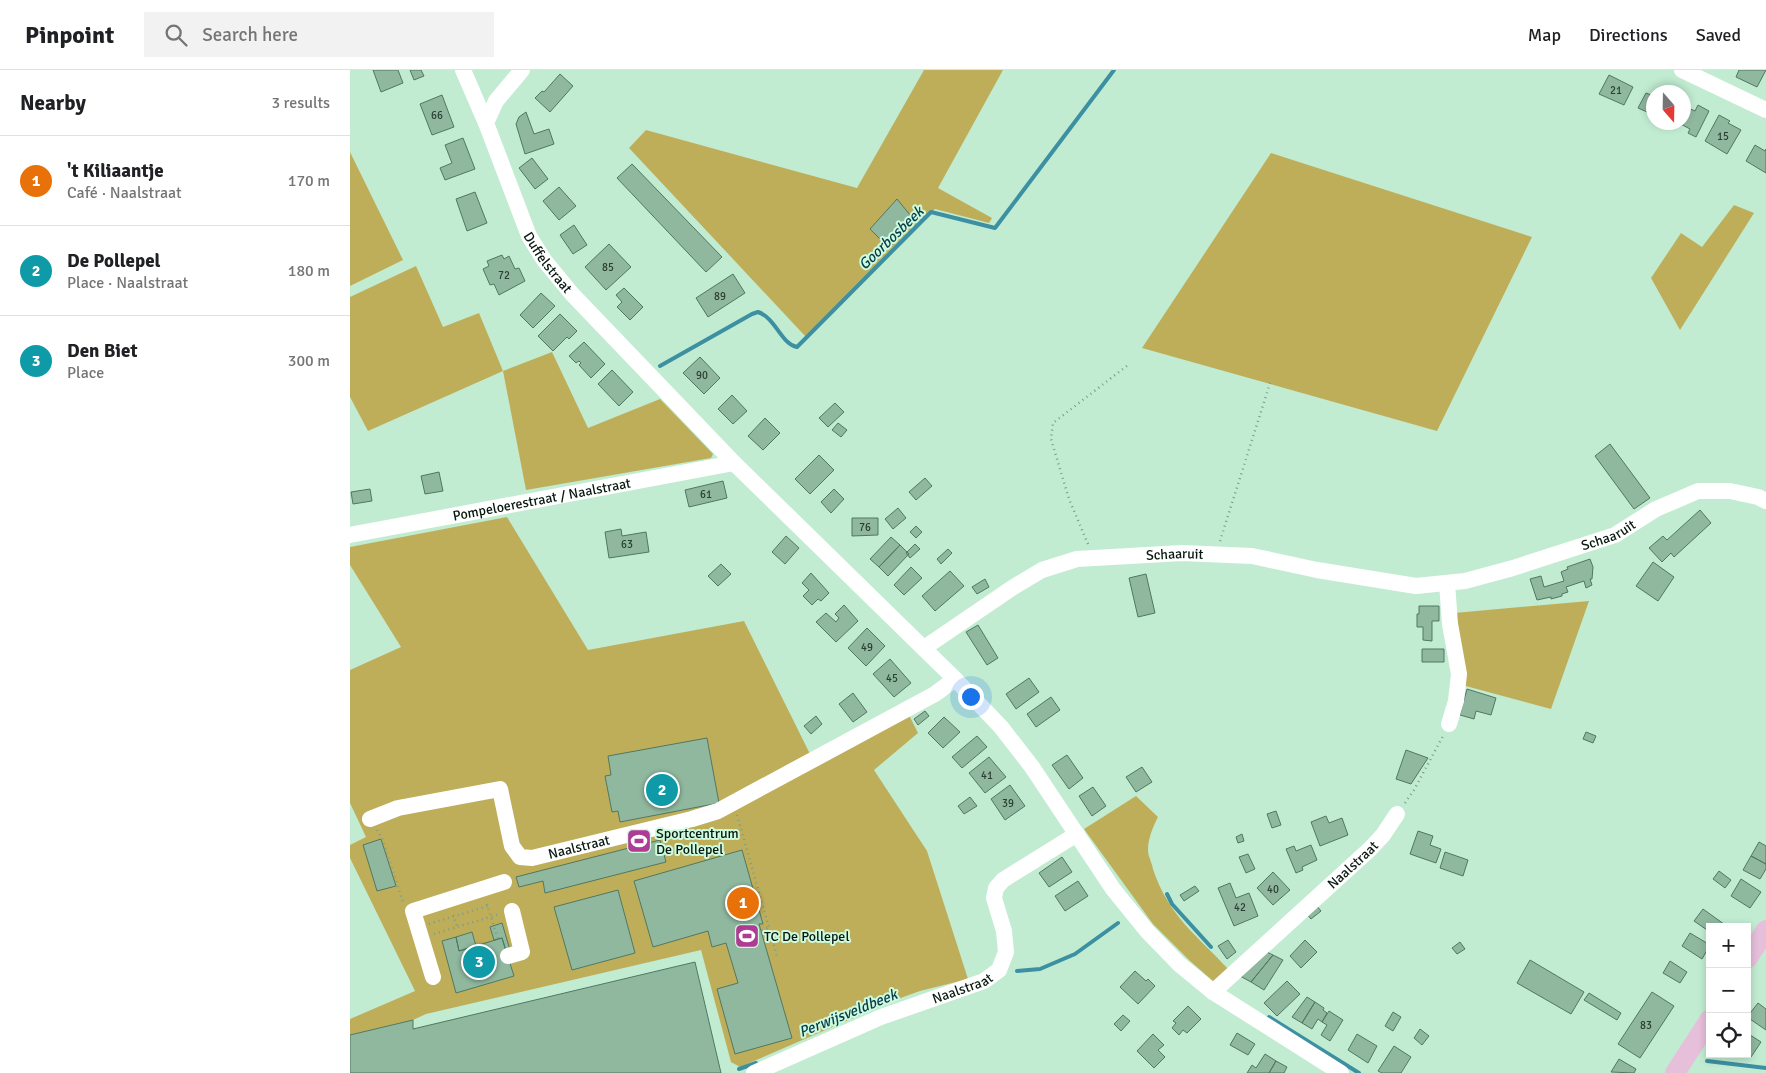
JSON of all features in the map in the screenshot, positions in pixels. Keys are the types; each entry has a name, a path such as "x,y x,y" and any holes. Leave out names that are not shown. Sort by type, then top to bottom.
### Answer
{"main road":[{"path":"1751,953 1766,930"},
{"path":"1676,1073 1706,1025"}],"street":[{"name":"Duffelstraat","path":"463,70 486,123 529,236 544,260 572,294 734,463"},
{"path":"486,123 496,101 522,70"},
{"path":"1682,70 1766,110"},
{"path":"734,463 924,648 1001,727 1032,767 1114,889 1147,931 1179,964 1213,992 1341,1073"},
{"name":"Pompeloerestraat / Naalstraat","path":"350,535 734,463"},
{"name":"Schaaruit","path":"924,648 1012,588 1042,570 1077,559 1182,553 1252,556 1317,570 1416,586 1465,581 1513,568 1615,535 1656,509 1698,491 1730,491 1758,497 1766,501"},
{"path":"1447,583 1450,624 1459,674 1456,701 1449,724"},
{"name":"Naalstraat","path":"370,818 398,808 500,789 512,846 520,857 532,858 718,811 935,694 955,679"},
{"name":"Naalstraat","path":"1213,992 1370,850 1397,814"},
{"name":"Naalstraat","path":"754,1073 881,1017 984,981 1000,970 1006,952 1004,931 994,898 996,888 1003,880 1077,834"},
{"path":"433,977 421,932 413,911 504,882"},
{"path":"508,956 522,952 512,911"}],"path":[{"path":"1094,558 1067,490 1051,439 1053,423 1128,365"},
{"path":"1216,554 1271,380"},
{"path":"1397,814 1414,790 1449,724"},
{"path":"734,803 777,956"},
{"path":"370,818 382,838 405,907 413,911"},
{"path":"486,900 498,939"},
{"path":"421,932 488,906"},
{"path":"421,932 512,911"},
{"path":"753,935 769,927"}],"shaded area":[{"path":"924,70 1003,70 938,188 992,218 989,223 935,209 806,337 629,148 646,130 857,188"},
{"path":"350,152 403,260 350,286"},
{"path":"1271,153 1532,237 1437,431 1142,348"},
{"path":"1734,205 1754,213 1680,330 1651,278 1681,233 1702,247"},
{"path":"416,266 443,327 479,313 503,371 368,431 350,397 350,297"},
{"path":"552,352 588,428 660,399 713,454 711,458 526,490 503,371"},
{"name":"Sportcentrum De Pollepel","path":"507,517 588,650 744,621 810,754 904,705 918,733 874,770 927,851 968,979 920,991 895,1000 740,1067 731,1062 701,950 426,1014 413,1020 350,1035 350,1019 415,991 350,858 350,845 366,837 350,803 350,670 401,647 350,565 350,547"},
{"path":"1589,601 1551,709 1462,685 1454,613"},
{"path":"1136,796 1158,817 1150,837 1148,852 1153,869 1167,900 1185,924 1229,970 1215,981 1189,960 1153,924 1084,829"}],"building":[{"path":"373,70 398,70 403,83 381,92"},
{"path":"410,70 421,70 424,76 414,80"},
{"path":"1739,70 1766,70 1757,87 1736,77"},
{"path":"560,74 573,86 550,112 535,98 542,91 544,92"},
{"path":"1609,75 1633,87 1624,105 1599,94"},
{"path":"1646,93 1646,112 1638,108"},
{"path":"442,95 454,127 432,135 420,104"},
{"path":"1698,105 1709,111 1696,137 1688,133 1691,130 1691,109 1695,111"},
{"path":"526,112 534,134 549,129 554,144 525,154 516,124 519,117"},
{"path":"1719,115 1730,121 1728,123 1741,130 1727,154 1705,141"},
{"path":"463,138 475,169 445,180 440,168 452,163 445,145"},
{"path":"1755,145 1765,151 1766,149 1766,173 1746,161"},
{"path":"532,158 548,179 535,189 519,168"},
{"path":"632,164 722,257 706,272 617,178"},
{"path":"559,187 576,206 559,220 543,201"},
{"path":"475,192 487,223 467,231 456,199"},
{"path":"897,199 915,221 889,248 870,229"},
{"path":"574,225 587,245 573,254 560,235"},
{"path":"609,244 631,267 606,290 585,267"},
{"path":"502,255 504,259 509,256 515,269 519,268 525,281 499,295 494,284 490,285 483,269 489,266 487,261"},
{"path":"733,274 745,293 708,317 696,298"},
{"path":"624,288 643,307 630,320 617,307 622,302 616,295"},
{"path":"541,293 555,306 533,328 520,315"},
{"path":"560,314 577,331 569,339 567,337 553,351 538,336"},
{"path":"584,342 605,364 591,378 579,365 581,363 579,361 576,363 569,356"},
{"path":"700,357 720,378 704,394 683,373"},
{"path":"612,370 633,392 619,406 598,384"},
{"path":"732,395 747,411 733,424 718,409"},
{"path":"835,403 844,412 828,427 819,418"},
{"path":"765,418 780,433 763,450 748,436"},
{"path":"838,423 847,430 841,437 832,430"},
{"path":"1610,444 1650,498 1634,509 1595,456"},
{"path":"819,455 834,470 810,494 795,479"},
{"path":"439,472 443,491 425,494 421,476"},
{"path":"925,478 932,486 916,500 909,492"},
{"path":"723,481 727,498 689,507 685,490"},
{"path":"370,489 372,501 353,504 351,492"},
{"path":"834,489 844,499 831,513 821,502"},
{"path":"898,508 906,518 893,529 885,519"},
{"path":"1700,510 1711,523 1674,557 1671,553 1662,562 1649,548 1663,536 1667,540"},
{"path":"852,518 878,518 878,535 852,536"},
{"path":"916,526 922,532 916,538 910,532"},
{"path":"621,529 622,536 646,532 649,552 609,558 605,532"},
{"path":"786,536 799,548 785,564 772,552"},
{"path":"891,537 900,545 879,567 870,559"},
{"path":"915,544 920,549 910,558 906,553"},
{"path":"900,545 909,554 888,576 879,567"},
{"path":"948,549 952,553 941,564 937,559"},
{"path":"1590,559 1593,567 1592,579 1590,579 1592,585 1586,588 1584,581 1566,587 1568,592 1562,594 1562,596 1537,600 1530,579 1541,576 1544,587 1564,581 1561,572 1568,569 1567,567"},
{"path":"1653,562 1674,577 1658,601 1636,586"},
{"path":"721,564 731,574 718,586 708,576"},
{"path":"911,567 922,578 904,595 894,585"},
{"path":"950,571 964,586 935,611 922,596"},
{"path":"811,573 829,593 821,601 818,599 812,605 803,596 809,590 802,583"},
{"path":"1146,574 1155,613 1138,617 1129,578"},
{"path":"985,579 989,587 977,594 972,587"},
{"path":"844,605 858,621 836,642 816,622 826,613 836,622 839,618 835,614"},
{"path":"1419,606 1439,606 1439,621 1432,621 1432,641 1423,640 1423,627 1417,627"},
{"path":"978,625 998,658 987,665 966,632"},
{"path":"867,628 885,646 866,666 848,648"},
{"path":"1422,649 1444,649 1444,662 1422,662"},
{"path":"890,659 911,683 894,697 873,674"},
{"path":"1029,678 1039,692 1016,709 1006,694"},
{"path":"1467,689 1496,698 1491,715 1476,711 1474,719 1460,715"},
{"path":"853,693 867,712 853,722 839,704"},
{"path":"1051,697 1060,710 1036,727 1027,714"},
{"path":"925,711 929,716 918,725 914,719"},
{"path":"816,716 822,724 811,734 804,726"},
{"path":"944,717 960,732 943,748 928,733"},
{"path":"1586,732 1596,736 1593,743 1583,739"},
{"path":"977,736 987,747 962,768 952,757"},
{"path":"707,738 719,803 620,822 618,811 612,812 605,776 611,775 608,756"},
{"path":"1406,750 1428,758 1411,784 1396,779"},
{"path":"1067,755 1083,778 1069,789 1052,765"},
{"path":"989,757 1006,777 985,793 969,773"},
{"path":"1142,767 1152,782 1136,792 1126,777"},
{"path":"1010,785 1025,806 1005,820 991,799"},
{"path":"1093,787 1106,806 1092,816 1079,796"},
{"path":"970,797 977,806 964,814 958,806"},
{"path":"1276,811 1281,825 1272,828 1267,814"},
{"path":"1326,816 1329,823 1342,818 1348,835 1320,846 1311,822"},
{"path":"1418,831 1433,836 1430,845 1441,849 1436,863 1410,854"},
{"path":"1242,834 1244,841 1238,843 1236,837"},
{"path":"381,839 396,886 377,891 363,845"},
{"path":"660,840 666,862 545,893 543,881 519,887 516,877"},
{"path":"1759,842 1766,846 1766,864 1751,856"},
{"path":"1311,845 1317,860 1302,867 1303,870 1296,873 1286,849 1294,846 1296,851"},
{"path":"742,850 763,924 759,924 792,1038 735,1054 717,989 738,983 726,943 712,947 708,931 653,947 634,881"},
{"path":"1445,852 1468,860 1463,876 1440,868"},
{"path":"1248,854 1255,869 1246,873 1239,857"},
{"path":"1751,856 1766,864 1766,869 1760,879 1743,870"},
{"path":"1062,857 1072,872 1049,887 1039,873"},
{"path":"1719,871 1731,880 1725,888 1713,879"},
{"path":"1273,872 1290,890 1273,905 1257,888"},
{"path":"1741,879 1761,892 1750,908 1731,896"},
{"path":"1078,881 1088,896 1065,911 1055,896"},
{"path":"1230,883 1236,898 1249,893 1258,916 1234,926 1218,888"},
{"path":"1195,886 1199,891 1184,901 1180,895"},
{"path":"618,890 635,953 572,970 554,907"},
{"path":"1316,905 1321,911 1311,919 1306,913"},
{"path":"1703,909 1722,923 1706,923 1706,929 1694,921"},
{"path":"502,923 510,950 506,951 502,938 494,940 490,927"},
{"path":"472,932 476,946 459,951 456,937"},
{"path":"1690,933 1706,943 1706,952 1702,959 1682,946"},
{"path":"456,937 459,951 502,938 514,976 456,993 442,941"},
{"path":"1228,940 1236,952 1227,959 1218,946"},
{"path":"1305,940 1317,952 1301,968 1290,956"},
{"path":"1460,942 1465,949 1457,954 1452,948"},
{"path":"1267,952 1273,955 1251,982 1240,976"},
{"path":"1273,955 1283,960 1264,990 1251,982"},
{"path":"1530,960 1584,992 1571,1014 1517,983"},
{"path":"1670,961 1687,972 1680,983 1663,973"},
{"path":"695,962 721,1073 350,1073 350,1035 413,1020 413,1029"},
{"path":"1135,971 1155,986 1138,1004 1120,987"},
{"path":"1287,981 1300,994 1277,1016 1264,1003"},
{"path":"1652,992 1674,1006 1640,1058 1618,1044"},
{"path":"1589,993 1621,1013 1617,1020 1584,1000"},
{"path":"1307,997 1315,1002 1302,1023 1292,1017"},
{"path":"1315,1002 1324,1008 1323,1010 1327,1013 1322,1022 1318,1019 1312,1029 1302,1023"},
{"path":"1758,1003 1766,1009 1766,1030 1751,1020 1751,1012"},
{"path":"1188,1006 1201,1019 1187,1033 1183,1030 1179,1035 1172,1028 1176,1023 1173,1021"},
{"path":"1329,1011 1343,1020 1330,1041 1321,1035 1327,1025 1322,1022"},
{"path":"1393,1012 1401,1017 1393,1031 1385,1026"},
{"path":"1123,1015 1130,1021 1121,1031 1114,1024"},
{"path":"1420,1029 1429,1036 1422,1045 1414,1038"},
{"path":"1237,1033 1255,1044 1248,1055 1230,1045"},
{"path":"1153,1034 1164,1045 1158,1050 1165,1057 1154,1068 1137,1051"},
{"path":"1357,1034 1377,1046 1368,1063 1348,1050"},
{"path":"1751,1036 1761,1042 1751,1057"},
{"path":"1394,1046 1411,1057 1401,1073 1382,1073 1378,1071"},
{"path":"1265,1054 1276,1061 1269,1073 1247,1073 1252,1065 1256,1068"},
{"path":"1619,1059 1636,1069 1634,1073 1611,1072"},
{"path":"1276,1061 1287,1067 1284,1073 1269,1073"}],"waterway":[{"name":"Goorbosbeek","path":"660,366 758,312 764,315 791,345 797,347 931,212 995,228 1114,70"},
{"name":"Perwijsveldbeek","path":"1167,894 1172,904 1211,947"},
{"name":"Perwijsveldbeek","path":"1017,971 1040,969 1075,954 1118,923"},
{"name":"Perwijsveldbeek","path":"1269,1017 1359,1073"},
{"name":"Perwijsveldbeek","path":"1707,1061 1766,1068"},
{"name":"Perwijsveldbeek","path":"739,1069 756,1063"}],"place":[{"name":"De Pollepel","path":"662,790"},
{"name":"Sportcentrum De Pollepel","path":"639,841"},
{"name":"'t Kiliaantje","path":"743,903"},
{"name":"TC De Pollepel","path":"747,936"},
{"name":"Den Biet","path":"479,962"}]}
